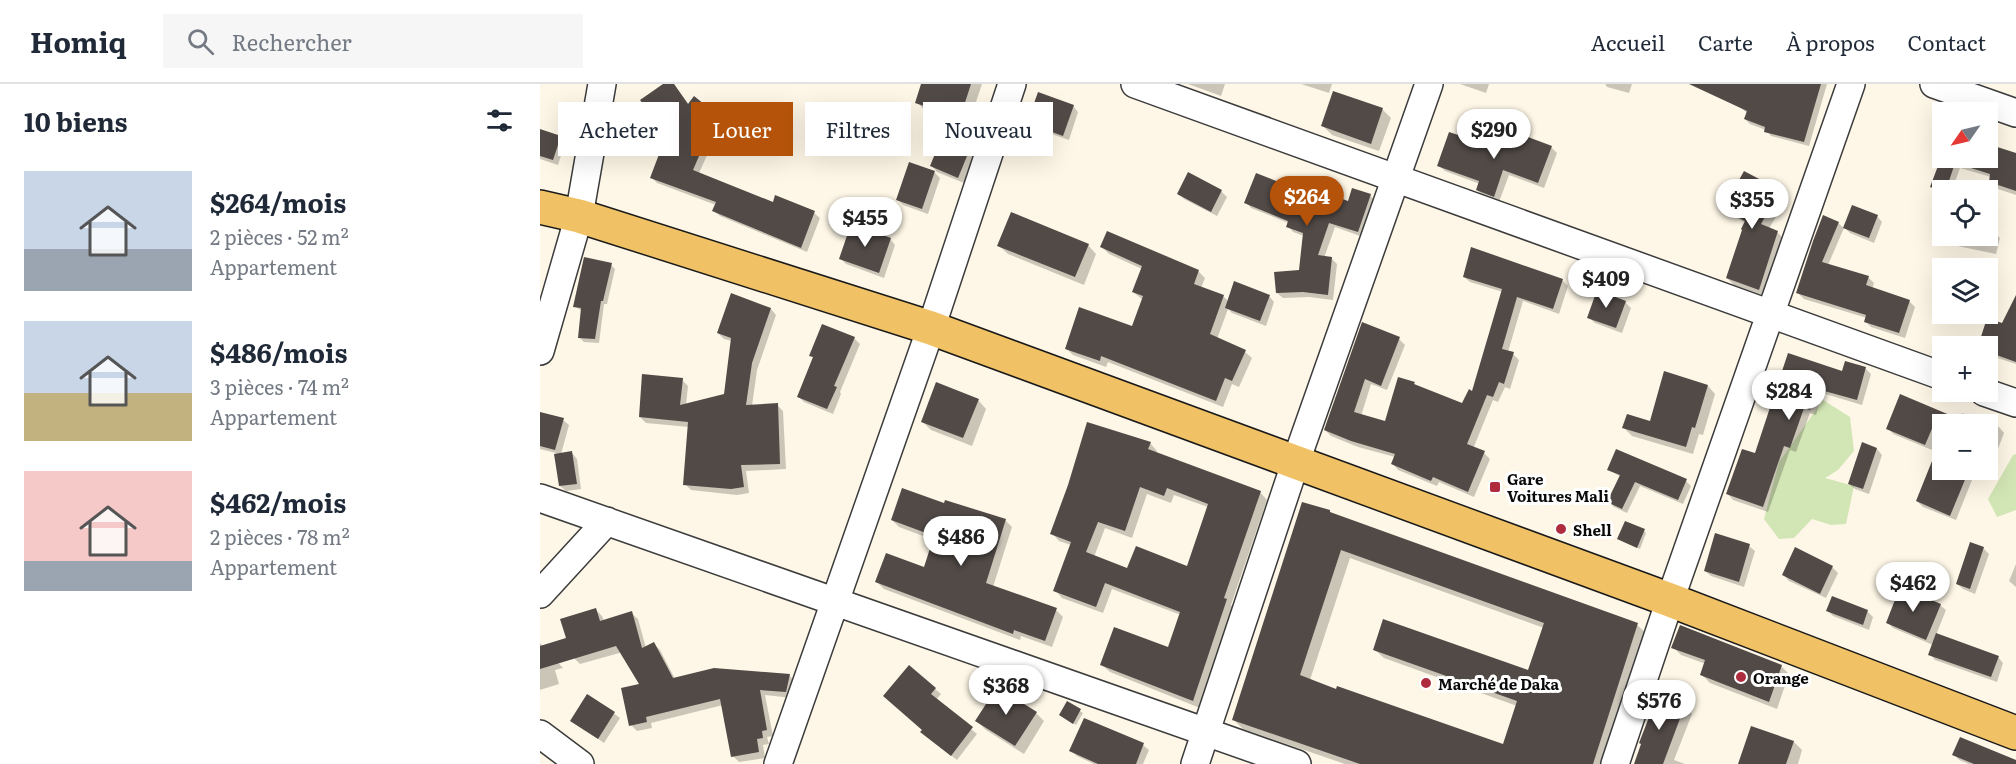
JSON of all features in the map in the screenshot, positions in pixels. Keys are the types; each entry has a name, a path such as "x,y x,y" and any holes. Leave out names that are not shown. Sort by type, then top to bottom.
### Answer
{"main road":[{"path":"540,207 579,216 931,328 1670,600 2016,733"}],"street":[{"path":"540,351 579,216 602,84"},
{"path":"778,764 931,328 1012,84"},
{"path":"1135,84 1932,372"},
{"path":"1195,764 1296,462 1429,84"},
{"path":"1615,764 1670,600 1851,84"},
{"path":"1934,84 2016,113"},
{"path":"1998,397 2016,403"},
{"path":"540,498 1297,764"},
{"path":"540,594 607,521"},
{"path":"540,734 580,764"}],"green space":[{"path":"1823,400 1850,417 1854,451 1838,470 1825,478 1854,486 1846,524 1831,525 1812,519 1794,538 1779,539 1764,519 1779,462"},
{"path":"2016,454 2016,510 1997,517 1988,499 2013,455"}],"building":[{"path":"663,84 674,84 688,104 694,96 701,102 691,102 691,156 699,156 693,170 773,202 775,195 815,211 801,248 712,211 716,202 650,178 658,156 679,156 679,102 641,102 640,100"},
{"path":"921,84 971,84 965,102 923,102 923,106 915,103"},
{"path":"1689,84 1821,84 1804,142 1764,132 1765,127 1744,119 1747,111"},
{"path":"1333,91 1383,108 1371,144 1321,126"},
{"path":"1038,92 1074,105 1063,136 1053,132 1053,102 1034,102"},
{"path":"540,129 558,135 558,145 553,160 540,156"},
{"path":"1449,132 1492,146 1495,137 1519,145 1523,135 1552,146 1538,183 1503,170 1494,197 1476,190 1479,181 1437,166"},
{"path":"1998,147 2016,153 2016,191 1998,185 1998,180 1989,180 1990,174 1971,168 1998,168"},
{"path":"934,156 967,156 958,178 930,166"},
{"path":"909,162 935,171 922,209 896,200"},
{"path":"1937,168 1953,168 1949,180 1933,180"},
{"path":"1744,171 1780,190 1761,224 1778,231 1759,290 1726,278 1745,221 1723,209"},
{"path":"1188,172 1222,190 1211,212 1177,194"},
{"path":"1256,173 1299,190 1301,184 1348,201 1352,188 1371,194 1358,232 1329,223 1318,255 1332,257 1328,295 1303,292 1276,293 1274,272 1299,270 1303,233 1286,227 1288,221 1244,203"},
{"path":"1852,205 1878,215 1869,238 1843,228"},
{"path":"1011,212 1089,244 1075,277 997,246"},
{"path":"1823,215 1839,222 1822,262 1869,276 1866,285 1910,300 1899,333 1864,322 1866,315 1796,293"},
{"path":"851,224 891,238 879,273 839,259"},
{"path":"1107,231 1199,270 1194,284 1224,295 1210,334 1246,350 1232,381 1225,378 1216,401 1101,356 1100,361 1065,349 1079,307 1132,326 1143,296 1132,292 1142,266 1100,247"},
{"path":"1471,247 1563,279 1553,309 1517,297 1502,349 1514,352 1504,384 1499,382 1493,397 1487,395 1467,444 1485,451 1468,492 1433,477 1431,481 1391,464 1395,454 1324,430 1362,322 1400,337 1381,386 1365,379 1354,412 1385,421 1398,377 1462,403 1469,389 1472,391 1502,289 1463,277"},
{"path":"584,257 612,263 603,301 601,301 595,339 578,338 581,308 573,307"},
{"path":"1234,281 1270,295 1260,321 1225,308"},
{"path":"1597,290 1626,301 1616,328 1587,318"},
{"path":"731,293 771,308 752,363 746,405 778,403 780,464 741,465 744,487 731,489 683,485 688,422 639,417 642,374 683,378 680,405 724,394 731,338 717,333"},
{"path":"2016,295 2016,362 1998,356 1998,336 1981,336 1985,324 2002,323"},
{"path":"822,324 855,337 834,386 837,387 827,409 797,397 813,357 809,356"},
{"path":"1788,353 1842,371 1845,361 1866,367 1857,400 1817,389 1810,410 1804,408 1790,448 1784,446 1763,507 1726,494 1742,449 1755,453"},
{"path":"1664,371 1708,385 1695,428 1692,427 1686,447 1622,428 1627,414 1650,421"},
{"path":"936,382 979,399 963,438 921,422"},
{"path":"1900,394 1947,414 1932,414 1932,429 1925,445 1886,429"},
{"path":"540,412 564,418 555,450 540,446"},
{"path":"1087,422 1151,442 1148,449 1261,491 1224,598 1227,599 1193,701 1100,665 1114,627 1168,647 1180,612 1105,583 1096,607 1053,591 1071,542 1050,534","holes":["1140,487 1164,496 1167,488 1208,504 1187,566 1136,546 1127,568 1086,552 1098,522 1125,531"]},
{"path":"1862,442 1877,448 1863,489 1848,484"},
{"path":"1616,449 1687,479 1678,500 1635,482 1622,509 1607,502 1620,475 1607,470"},
{"path":"572,451 577,484 559,486 554,454"},
{"path":"1932,461 1932,480 1965,480 1950,516 1916,501"},
{"path":"902,488 944,503 945,500 1006,519 986,583 1057,608 1045,641 1014,630 1013,634 875,582 886,553 924,567 934,536 891,520"},
{"path":"1302,502 1330,510 1330,512 1638,623 1593,764 1360,764 1232,720","holes":["1341,550 1544,623 1528,670 1383,619 1373,650 1517,701 1503,744 1300,675"]},
{"path":"1625,521 1645,529 1637,548 1617,539"},
{"path":"1715,533 1750,544 1739,582 1704,571"},
{"path":"1970,542 1984,547 1970,589 1956,584"},
{"path":"1795,547 1833,566 1820,594 1782,575"},
{"path":"1900,587 1941,604 1926,640 1886,623"},
{"path":"1832,596 1868,610 1863,625 1826,611"},
{"path":"596,608 600,621 632,611 642,648 654,642 673,678 714,668 790,674 786,692 760,690 767,730 762,731 763,738 757,739 759,752 731,757 720,699 646,717 647,722 629,726 621,688 639,684 616,646 540,669 540,646 566,638 560,619"},
{"path":"1680,625 1782,665 1769,702 1700,675 1705,660 1671,648"},
{"path":"1936,633 1999,656 1991,677 1928,655"},
{"path":"909,665 936,688 931,694 973,727 951,756 920,732 922,730 883,696"},
{"path":"997,687 1037,712 1015,746 975,721"},
{"path":"587,694 615,712 598,739 570,721"},
{"path":"1658,694 1685,705 1663,764 1634,764 1641,744 1639,743"},
{"path":"1067,701 1081,709 1073,724 1059,715"},
{"path":"1084,718 1144,743 1136,764 1098,764 1069,751"},
{"path":"1751,726 1794,741 1786,764 1738,764"},
{"path":"1960,737 2016,760 2016,764 1974,764 1952,755"}],"place":[{"name":"Gare Voitures Mali","path":"1495,487"},
{"name":"Shell","path":"1561,529"},
{"name":"Orange","path":"1741,677"},
{"name":"Marché de Daka","path":"1426,683"}]}
